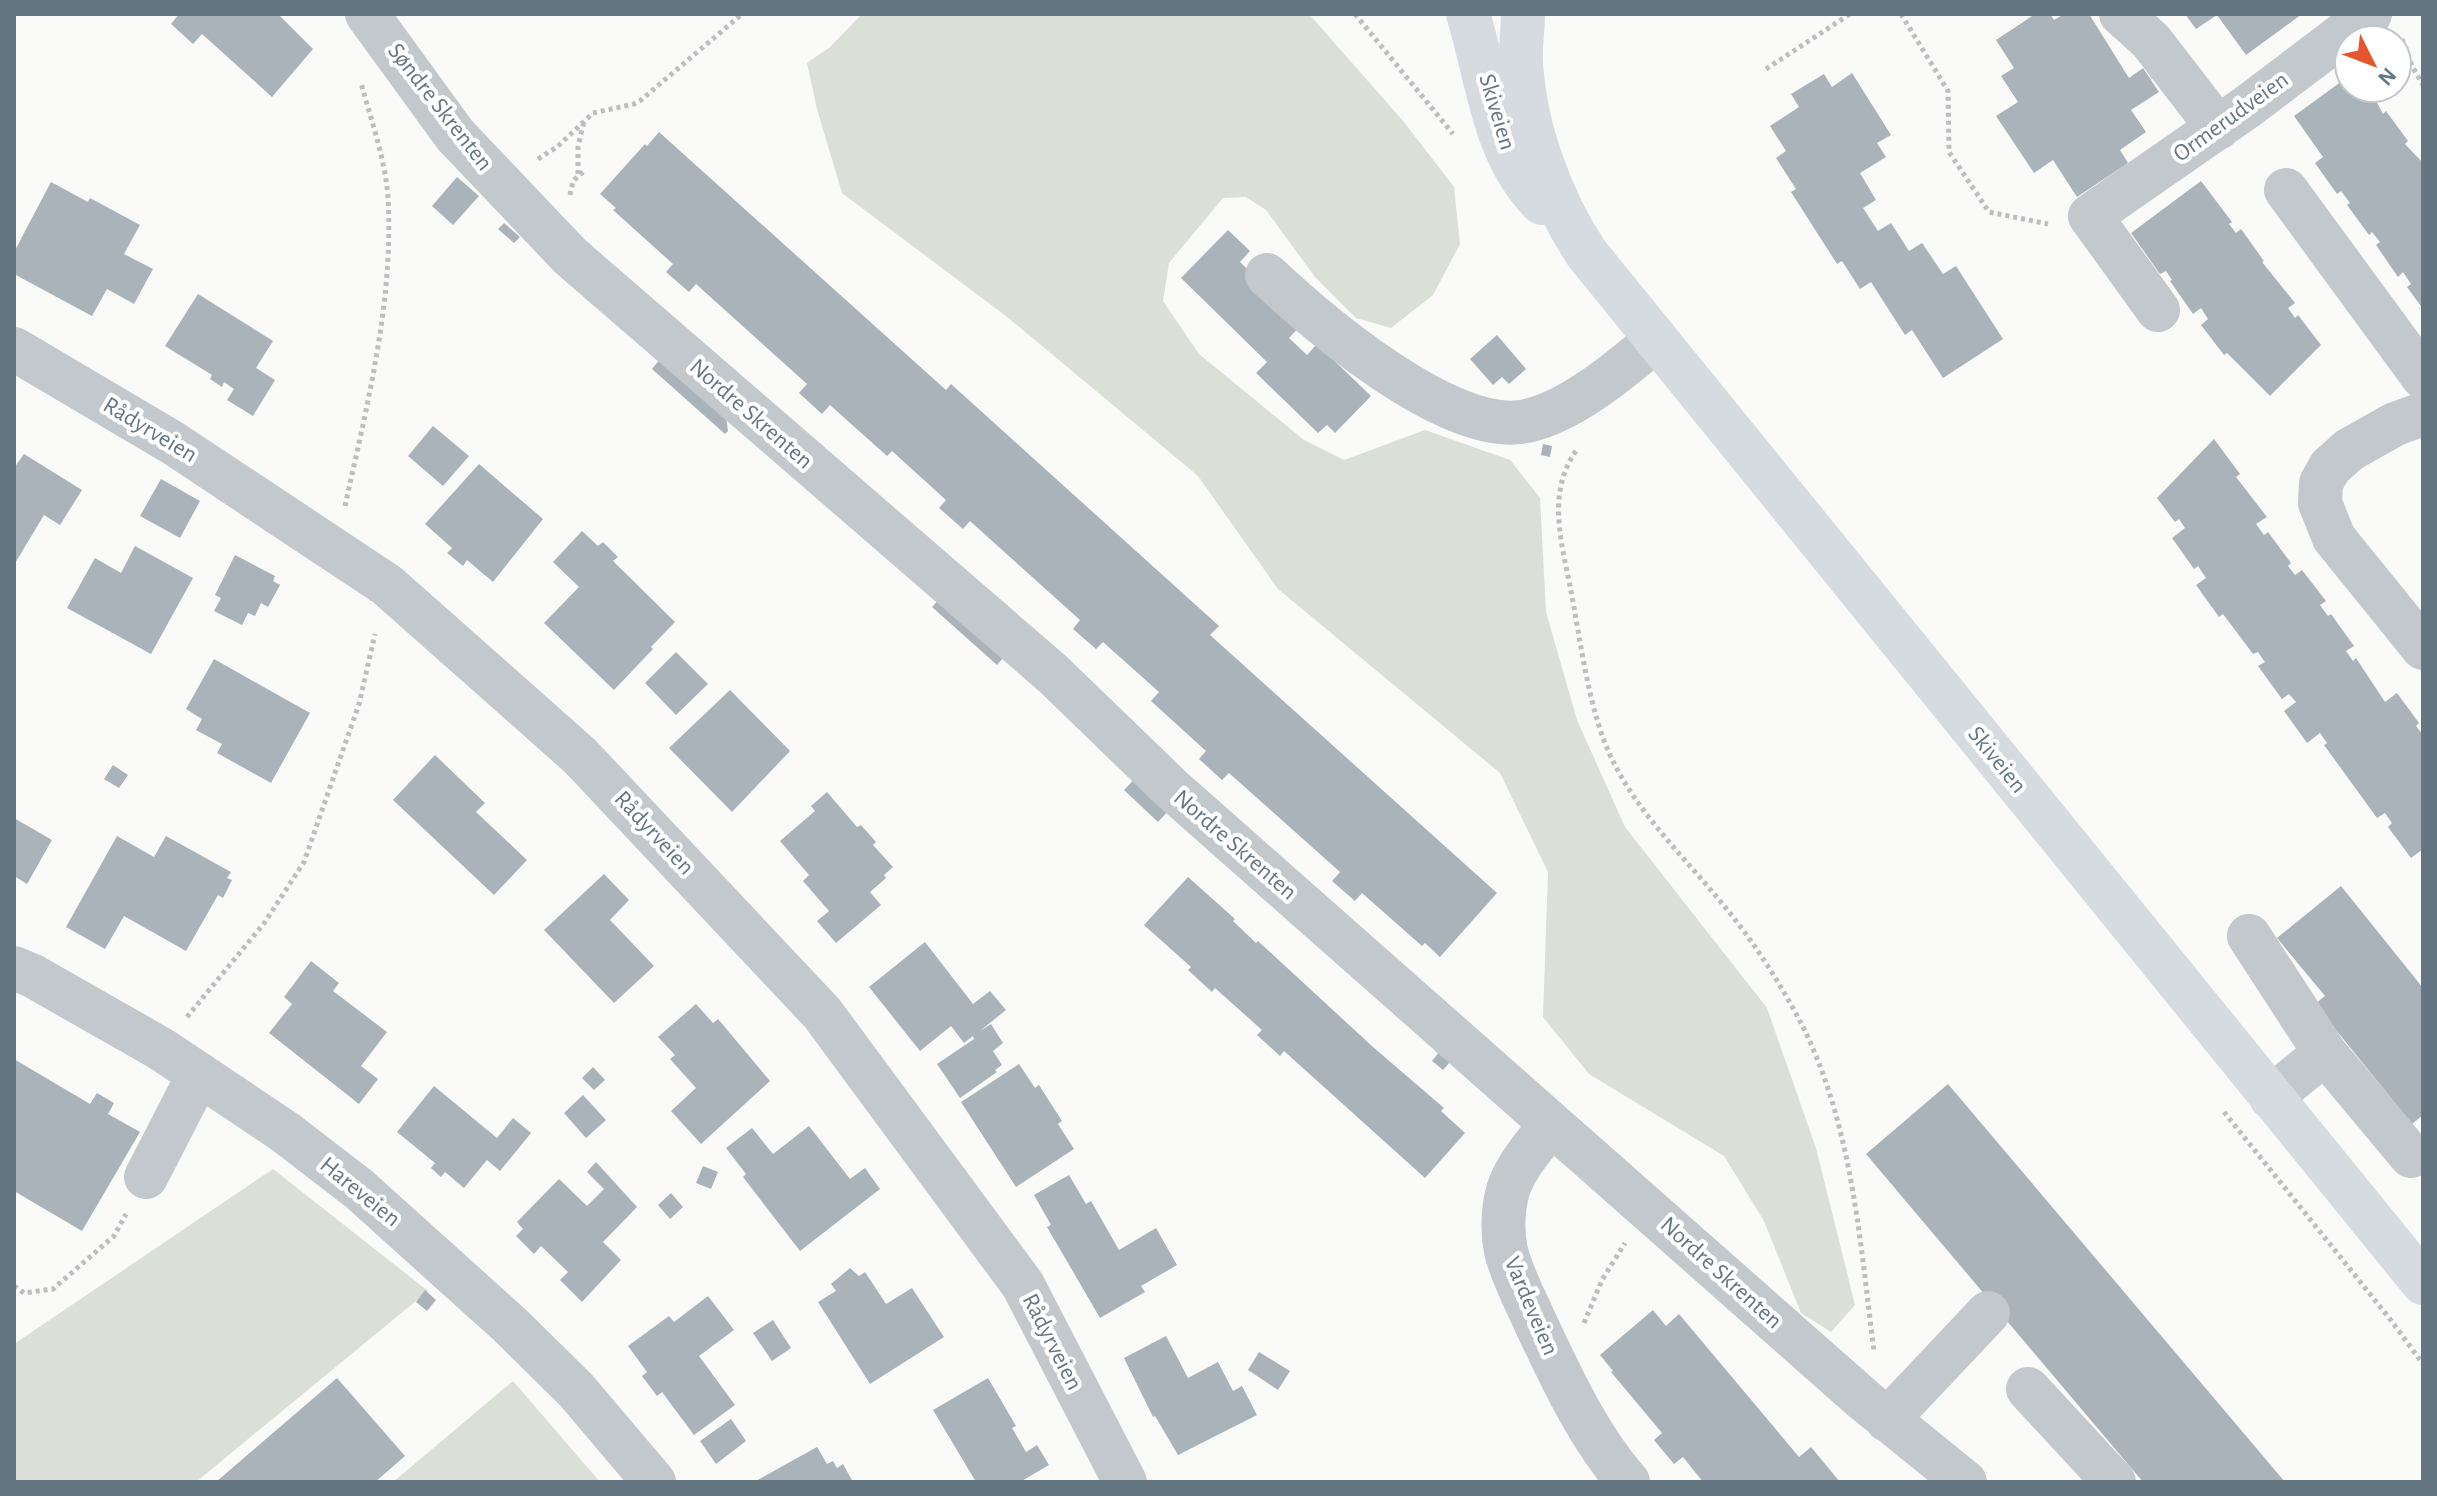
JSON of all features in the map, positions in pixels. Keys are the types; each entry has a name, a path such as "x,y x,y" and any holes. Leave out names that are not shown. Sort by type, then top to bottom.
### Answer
{"main road":[{"name":"Skiveien","path":"1468,14 1488,96 1505,148 1531,192 1575,236 1656,340 2423,1283"},
{"name":"Skiveien","path":"1523,14 1521,64 1533,132 1551,185 1575,236"}],"street":[{"name":"Søndre Skrenten","path":"367,14 455,135 514,199"},
{"path":"2121,14 2243,122"},
{"name":"Ormerudveien","path":"2090,216 2243,122 2333,59"},
{"path":"2286,190 2423,377"},
{"name":"Nordre Skrenten","path":"514,199 604,287 1053,674 1172,789 1875,1410 1965,1482"},
{"path":"2090,216 2158,310"},
{"path":"1267,275 1327,329 1391,372 1460,411 1502,422 1537,418 1560,407 1607,378 1656,340"},
{"name":"Rådyrveien","path":"14,349 173,443 387,585 580,756 822,1013 1023,1285 1125,1482"},
{"path":"2423,414 2395,424 2349,450 2330,467 2321,483 2320,503 2334,538 2423,648"},
{"path":"2249,936 2325,1053 2411,1156"},
{"name":"Hareveien","path":"14,968 161,1049 285,1132 359,1189 420,1241 576,1390 654,1482"},
{"path":"2271,1097 2325,1053"},
{"path":"146,1177 199,1074"},
{"name":"Vardeveien","path":"1551,1124 1518,1168 1508,1190 1503,1223 1507,1252 1519,1287 1558,1371 1591,1431 1628,1482"},
{"path":"1875,1410 1988,1313"},
{"path":"2028,1389 2114,1482"}],"path":[{"path":"514,199 524,188 540,158 557,147 585,120 602,109 624,107 641,100 742,14"},
{"path":"1355,14 1454,135"},
{"path":"1766,69 1850,14"},
{"path":"1901,14 1948,91 1949,152 1989,212 2052,225 2090,216"},
{"path":"336,552 378,341 388,245 388,194 360,79"},
{"path":"570,195 573,181 580,173 578,147 585,120"},
{"path":"1577,449 1560,485 1560,535 1600,727 1610,756 1626,784 1750,940 1805,1031 1821,1069 1841,1129 1856,1208 1876,1365 1873,1385 1875,1410"},
{"path":"161,1049 265,922 304,862 359,704 387,585"},
{"path":"14,1286 24,1293 53,1289 114,1236 146,1177"},
{"path":"1558,1371 1571,1352 1602,1280 1623,1245 1652,1212"}],"shaded area":[{"path":"862,14 1309,14 1404,122 1454,187 1460,244 1433,295 1391,328 1356,318 1315,277 1266,210 1246,197 1223,198 1169,263 1163,301 1199,354 1304,440 1344,460 1425,430 1510,460 1540,498 1546,612 1577,720 1625,827 1767,1008 1816,1148 1855,1305 1831,1332 1801,1313 1764,1221 1724,1156 1589,1074 1543,1017 1548,872 1500,773 1278,589 1198,476 1006,316 842,193 807,63 830,47"},
{"path":"273,1169 428,1291 196,1482 14,1482 14,1344"},
{"path":"513,1381 600,1482 393,1482"}],"building":[{"path":"179,14 278,14 313,49 272,97 202,34 193,44 171,24"},
{"path":"2035,14 2050,14 2054,20 2064,14 2089,14 2129,78 2143,68 2159,92 2131,110 2146,132 2120,150 2128,163 2077,197 2053,160 2034,173 1996,116 2018,102 2001,76 2014,68 1996,40"},
{"path":"2185,14 2302,14 2246,55 2217,15 2196,29"},
{"path":"1852,73 1891,135 1877,143 1886,157 1860,173 1876,200 1863,208 1878,231 1891,223 1909,251 1922,243 1943,274 1956,266 2003,339 1943,378 1912,330 1905,335 1871,282 1860,289 1842,261 1837,264 1791,192 1796,189 1776,158 1786,151 1770,126 1799,107 1791,94 1824,74 1832,87"},
{"path":"2333,88 2333,104 2378,104 2383,114 2386,111 2408,141 2405,144 2423,163 2423,309 2407,287 2411,284 2403,272 2398,277 2376,245 2380,242 2372,232 2369,235 2347,205 2350,203 2341,191 2337,194 2315,163 2323,157 2294,116"},
{"path":"659,132 946,390 951,384 1219,626 1210,635 1497,893 1440,957 1425,943 1422,946 1362,893 1355,901 1332,881 1340,872 1229,773 1222,780 1199,759 1206,751 1151,701 1159,692 1103,642 1096,649 1073,629 1080,620 970,521 963,529 939,508 946,500 892,451 887,456 830,405 822,414 799,393 807,384 696,284 689,292 666,272 673,264 613,210 616,208 600,194"},
{"path":"457,177 479,196 453,225 432,206"},
{"path":"2201,181 2232,222 2229,224 2236,233 2241,229 2262,262 2295,303 2288,308 2295,318 2298,315 2321,345 2270,396 2227,353 2224,355 2201,325 2208,319 2201,308 2193,314 2166,271 2160,274 2131,233"},
{"path":"51,182 88,202 90,198 140,225 124,254 153,269 134,304 107,289 92,316 14,274 14,252"},
{"path":"504,223 520,237 514,243 498,229"},
{"path":"1228,230 1250,251 1240,262 1303,323 1289,338 1307,355 1317,344 1371,396 1335,433 1327,425 1318,433 1256,373 1267,362 1181,278"},
{"path":"198,294 273,341 256,368 275,380 253,416 227,400 234,389 224,382 222,387 210,379 212,375 165,346"},
{"path":"1497,335 1526,369 1509,384 1502,377 1493,385 1470,359"},
{"path":"664,354 725,408 728,431 725,434 652,369"},
{"path":"433,426 469,456 443,486 408,456"},
{"path":"2214,439 2240,474 2236,477 2267,517 2256,524 2264,535 2268,532 2291,563 2288,566 2295,575 2302,570 2326,601 2320,605 2328,616 2331,614 2354,646 2346,651 2353,661 2356,658 2385,702 2397,693 2419,723 2416,726 2423,735 2423,849 2411,858 2388,827 2392,823 2385,813 2377,818 2324,745 2327,743 2320,733 2307,743 2284,711 2296,702 2289,694 2282,699 2258,666 2265,662 2258,652 2253,654 2223,614 2219,617 2196,585 2206,578 2198,566 2194,569 2172,538 2185,528 2179,519 2175,522 2157,498"},
{"path":"1543,444 1552,446 1550,457 1541,455"},
{"path":"24,454 82,490 60,525 44,515 14,565 14,468"},
{"path":"479,464 543,519 493,582 467,560 463,566 447,553 452,548 425,524"},
{"path":"161,479 200,501 180,538 140,516"},
{"path":"582,531 598,546 603,542 618,557 613,561 675,622 614,690 544,623 579,587 553,562"},
{"path":"135,546 193,578 151,654 67,608 95,558 121,573"},
{"path":"235,555 275,576 273,581 280,585 268,607 261,603 255,616 248,613 242,625 214,611 221,598 215,595"},
{"path":"945,593 1009,651 997,665 932,607"},
{"path":"676,652 708,684 676,715 645,683"},
{"path":"214,659 310,713 271,783 217,753 222,744 196,730 202,719 186,709"},
{"path":"730,690 790,751 732,812 669,748"},
{"path":"435,755 485,803 476,812 527,860 494,895 393,800"},
{"path":"113,765 128,775 119,788 104,779"},
{"path":"1139,774 1173,806 1158,822 1124,790"},
{"path":"827,792 857,827 861,825 876,842 873,845 893,867 870,892 881,905 836,943 817,921 829,911 803,881 809,875 780,841 815,811 811,806"},
{"path":"14,818 52,840 27,884 14,876"},
{"path":"117,836 154,857 166,836 231,872 227,878 232,880 223,898 218,895 186,951 124,916 105,949 66,927"},
{"path":"604,874 629,900 610,920 654,966 614,1003 544,930"},
{"path":"1188,877 1235,919 1233,921 1256,943 1258,941 1444,1108 1441,1111 1465,1133 1425,1178 1284,1051 1280,1056 1257,1035 1262,1030 1215,988 1212,992 1188,970 1191,967 1144,925"},
{"path":"2341,886 2423,988 2423,1115 2412,1124 2315,1004 2325,996 2277,938"},
{"path":"925,942 973,1004 990,991 1006,1010 980,1031 991,1024 1003,1043 993,1051 1002,1065 995,1070 997,1072 960,1098 937,1064 974,1039 973,1036 964,1043 951,1026 920,1051 869,987"},
{"path":"311,961 339,983 333,991 387,1032 361,1066 378,1079 359,1104 269,1033 292,1004 284,997"},
{"path":"696,1004 713,1023 718,1019 770,1081 701,1144 671,1111 696,1088 670,1059 675,1055 658,1037"},
{"path":"1440,1051 1451,1061 1443,1070 1432,1061"},
{"path":"14,1059 90,1104 97,1093 114,1103 108,1114 140,1132 82,1231 14,1191"},
{"path":"1019,1064 1035,1088 1039,1085 1062,1121 1058,1124 1074,1149 1016,1187 961,1102"},
{"path":"593,1067 605,1080 594,1090 582,1078"},
{"path":"1948,1084 2285,1482 2143,1482 1866,1154"},
{"path":"434,1086 497,1138 513,1118 531,1133 500,1171 487,1160 464,1188 445,1172 441,1177 431,1168 435,1163 397,1132"},
{"path":"583,1095 606,1120 586,1138 564,1113"},
{"path":"809,1126 850,1179 865,1168 880,1189 800,1251 743,1177 746,1174 726,1148 752,1128 773,1154"},
{"path":"596,1162 637,1207 603,1242 621,1260 582,1302 560,1280 568,1272 541,1246 534,1254 516,1236 523,1229 517,1222 559,1179 587,1206 604,1189 587,1172"},
{"path":"703,1166 718,1172 711,1189 696,1183"},
{"path":"1069,1175 1086,1204 1091,1201 1119,1250 1156,1228 1177,1265 1141,1286 1145,1292 1100,1318 1047,1227 1051,1225 1034,1195"},
{"path":"671,1193 683,1207 670,1219 658,1205"},
{"path":"850,1268 859,1276 865,1272 886,1304 912,1288 944,1337 870,1384 818,1302 836,1291 831,1284"},
{"path":"425,1290 436,1300 427,1311 416,1302"},
{"path":"708,1296 734,1330 699,1356 735,1405 694,1435 662,1392 657,1396 642,1376 647,1372 628,1346 669,1316 674,1322"},
{"path":"1653,1310 1666,1326 1679,1314 1799,1457 1811,1447 1840,1482 1703,1482 1683,1457 1674,1464 1654,1440 1662,1433 1600,1355"},
{"path":"773,1320 791,1348 772,1361 753,1333"},
{"path":"1166,1336 1188,1378 1218,1362 1233,1391 1242,1386 1257,1415 1178,1455 1153,1417 1124,1358"},
{"path":"1259,1352 1290,1371 1278,1390 1248,1370"},
{"path":"337,1378 405,1456 375,1482 216,1482"},
{"path":"988,1378 1016,1426 1012,1428 1026,1452 1037,1445 1049,1465 1020,1482 976,1482 933,1410"},
{"path":"731,1419 746,1441 716,1464 700,1441"},
{"path":"817,1447 827,1464 833,1461 837,1468 843,1464 853,1482 754,1482"}]}
